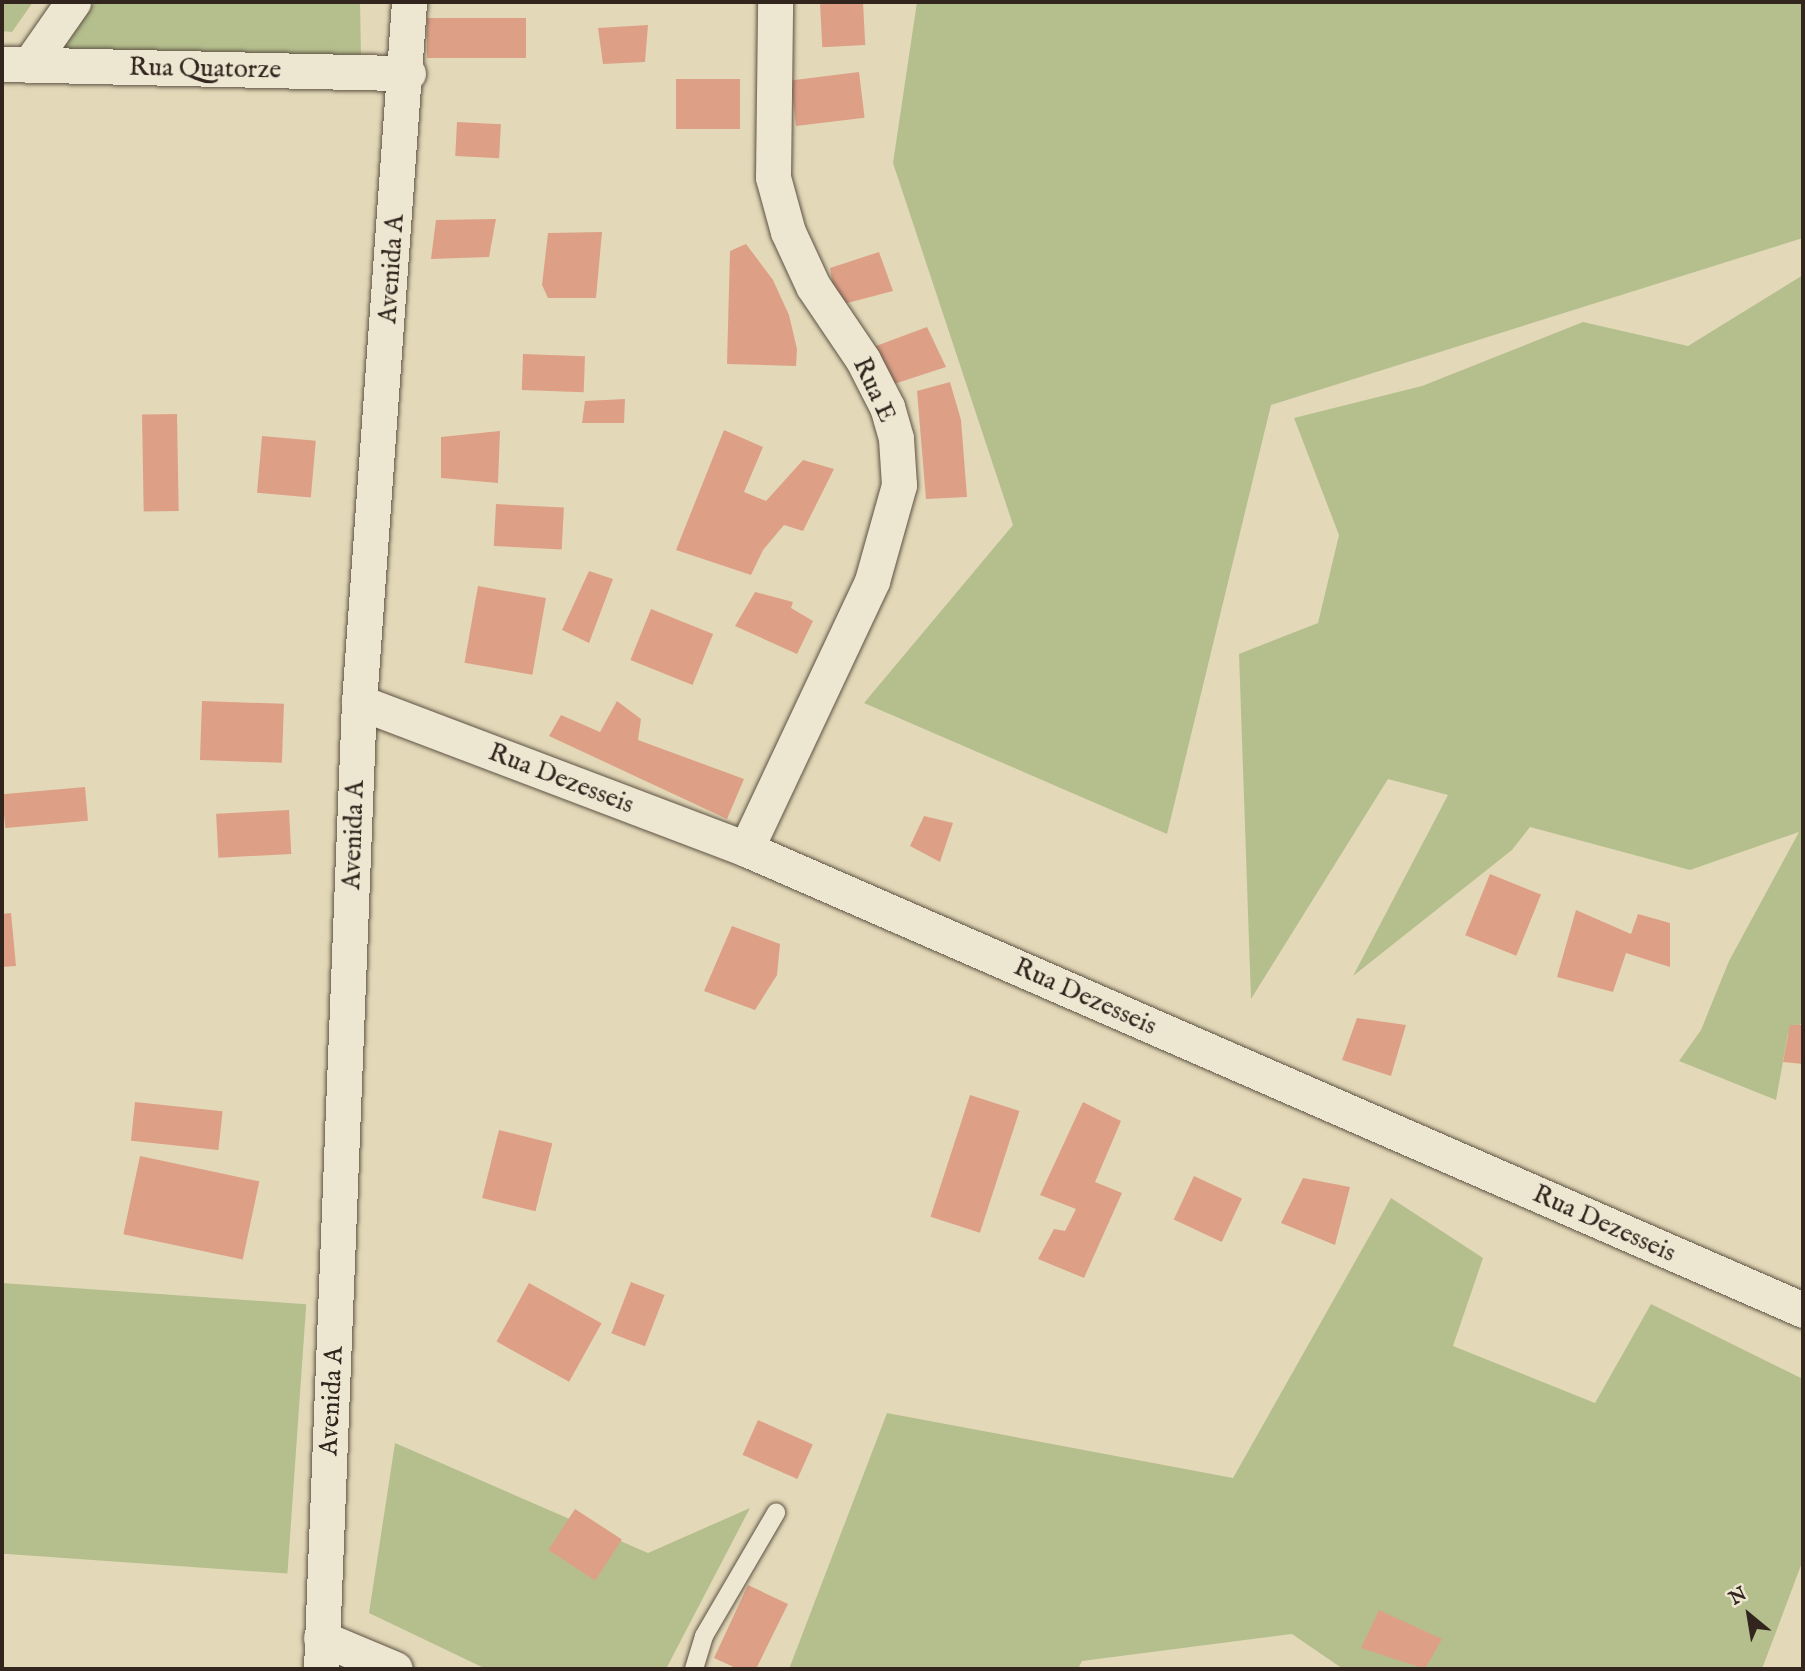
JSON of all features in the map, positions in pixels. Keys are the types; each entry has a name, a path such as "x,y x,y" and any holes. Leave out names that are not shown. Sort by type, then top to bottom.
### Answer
{"street":[{"path":"15,64 73,2"},
{"name":"Avenida A","path":"321,1654 343,1174 359,702 408,73 409,2"},
{"name":"Rua E","path":"746,849 872,581 899,485 896,438 887,407 863,360 813,286 788,232 773,177 775,2"},
{"name":"Rua Quatorze","path":"15,64 408,73"},
{"name":"Rua Dezesseis","path":"359,702 746,849 1803,1310"},
{"path":"321,1654 395,1669"}],"lane":[{"path":"694,1669 704,1636 776,1513"}],"green space":[{"path":"2,2 33,2 12,32 2,31"},
{"path":"95,2 360,2 361,57 61,51"},
{"path":"917,2 1803,2 1803,238 1271,405 1167,834 864,703 1013,525 893,163"},
{"path":"1803,275 1803,1022 1788,1034 1776,1100 1679,1061 1701,1030 1729,961 1799,832 1690,870 1530,827 1512,850 1353,976 1448,795 1388,779 1251,999 1239,654 1318,623 1339,535 1294,418 1422,386 1583,322 1688,346"},
{"path":"1391,1198 1483,1258 1453,1346 1595,1403 1651,1304 1803,1379 1803,1560 1762,1669 1343,1669 1292,1634 1082,1661 1078,1669 789,1669 887,1413 1233,1478"},
{"path":"2,1283 306,1304 287,1574 2,1554"},
{"path":"395,1443 648,1553 750,1508 666,1669 486,1669 369,1613"}],"building":[{"path":"863,2 865,45 822,47 820,4"},
{"path":"427,18 526,18 526,58 427,58"},
{"path":"648,25 645,62 603,64 598,28"},
{"path":"859,72 865,118 796,126 791,80"},
{"path":"676,79 740,79 740,129 676,129"},
{"path":"457,122 501,124 499,158 455,156"},
{"path":"496,219 489,257 431,259 436,220"},
{"path":"602,232 596,298 548,298 542,285 548,233"},
{"path":"746,244 773,280 789,315 797,349 796,366 727,364 730,251"},
{"path":"879,252 893,291 836,306 830,268"},
{"path":"927,327 946,367 894,384 876,346"},
{"path":"523,354 585,356 584,392 522,390"},
{"path":"950,382 961,420 967,497 926,499 917,391"},
{"path":"625,399 624,423 582,423 585,401"},
{"path":"177,414 179,511 144,512 142,415"},
{"path":"724,430 763,447 744,492 766,501 803,460 834,469 803,531 784,525 763,550 751,575 676,550"},
{"path":"500,431 498,483 441,478 441,437"},
{"path":"262,436 316,441 311,497 257,493"},
{"path":"496,504 564,508 562,550 494,546"},
{"path":"589,571 613,579 589,643 562,630"},
{"path":"478,586 546,598 532,675 464,663"},
{"path":"755,592 793,602 791,608 813,621 797,654 735,626"},
{"path":"651,609 713,634 693,685 630,660"},
{"path":"202,701 284,704 282,763 200,760"},
{"path":"617,701 641,719 638,740 744,779 727,819 549,736 561,715 600,732"},
{"path":"85,787 88,821 5,828 2,794"},
{"path":"289,810 291,854 218,858 216,814"},
{"path":"924,816 953,823 940,862 910,846"},
{"path":"1490,874 1541,895 1516,956 1465,935"},
{"path":"1576,910 1631,934 1638,914 1670,923 1670,967 1626,953 1613,992 1557,977"},
{"path":"11,913 16,966 2,967 2,914"},
{"path":"732,926 780,944 777,975 755,1010 704,991"},
{"path":"1357,1018 1406,1025 1391,1076 1342,1060"},
{"path":"1790,1025 1803,1025 1803,1064 1783,1062"},
{"path":"970,1095 1019,1111 980,1233 930,1217"},
{"path":"135,1102 223,1111 218,1150 131,1141"},
{"path":"1083,1102 1121,1121 1095,1182 1122,1193 1084,1278 1038,1259 1054,1229 1065,1231 1076,1209 1040,1195"},
{"path":"499,1130 552,1143 535,1211 482,1198"},
{"path":"140,1156 259,1181 243,1260 123,1234"},
{"path":"1194,1176 1242,1198 1222,1242 1174,1220"},
{"path":"1303,1178 1350,1187 1335,1245 1281,1223"},
{"path":"631,1282 665,1295 645,1346 611,1333"},
{"path":"529,1283 602,1323 569,1382 497,1342"},
{"path":"758,1420 813,1444 797,1479 743,1455"},
{"path":"575,1509 622,1539 595,1581 548,1550"},
{"path":"748,1585 788,1604 756,1669 738,1669 714,1658"},
{"path":"1379,1610 1442,1639 1425,1669 1361,1648"}]}
